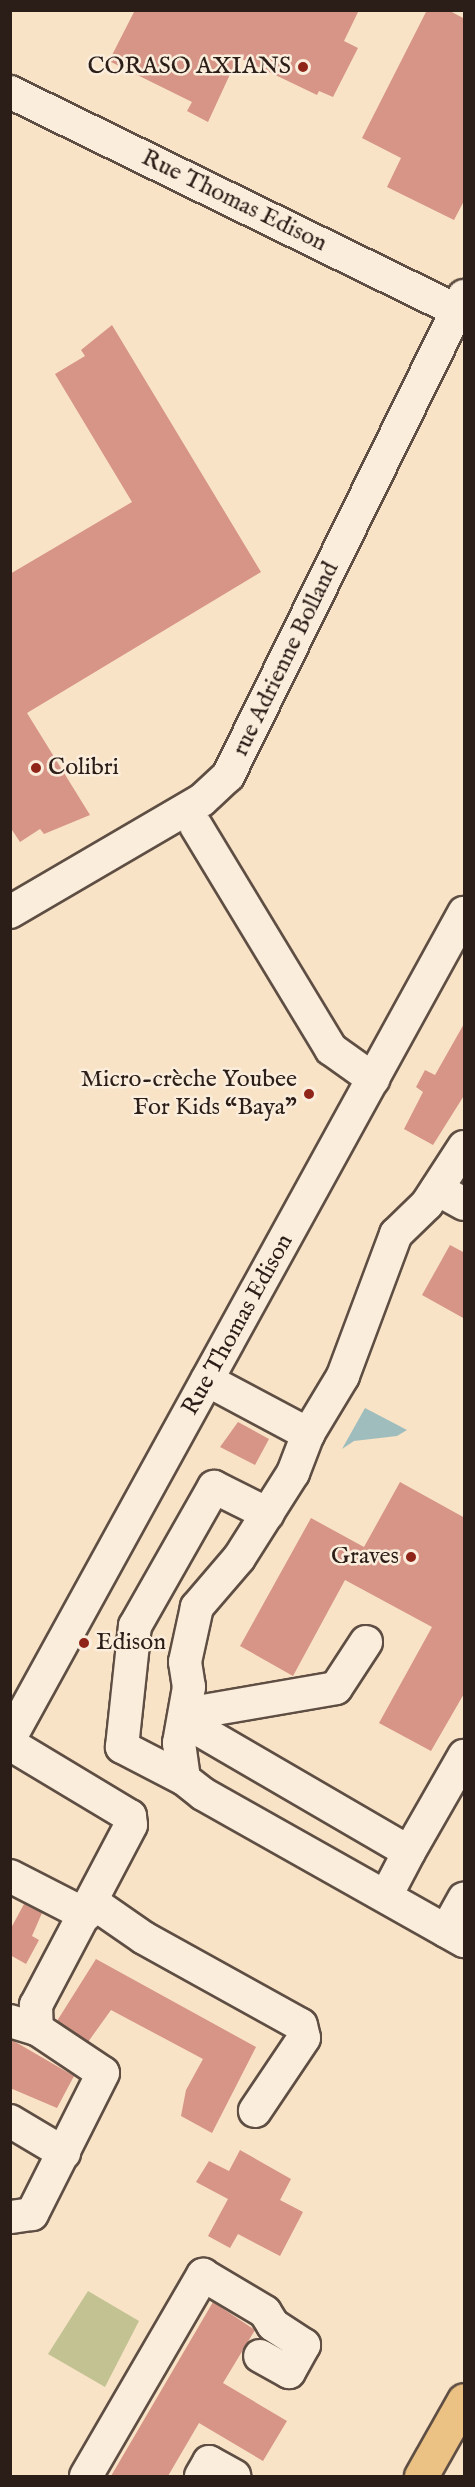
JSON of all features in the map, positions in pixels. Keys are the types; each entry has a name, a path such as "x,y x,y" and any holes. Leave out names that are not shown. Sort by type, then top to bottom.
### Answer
{"highway":[{"path":"421,2476 465,2400"}],"street":[{"name":"Rue Thomas Edison","path":"10,92 462,307"},
{"name":"rue Adrienne Bolland","path":"10,912 202,800 228,776 462,307"},
{"path":"196,826 331,1049 373,1079"},
{"name":"Rue Thomas Edison","path":"11,1736 465,913"},
{"path":"184,1779 179,1743 185,1718 185,1662 198,1607 268,1514 294,1473 308,1434 343,1376 396,1234 437,1189 464,1150"},
{"path":"437,1189 465,1204"},
{"path":"207,1380 308,1434"},
{"path":"268,1514 214,1487 135,1626 122,1748 184,1779 203,1794 387,1894 456,1936 465,1899"},
{"path":"185,1718 336,1688 366,1642"},
{"path":"185,1718 409,1852"},
{"path":"10,2217 32,2214 103,2073 24,2025 89,1909 131,1825 130,1816 11,1736"},
{"path":"387,1894 465,1756"},
{"path":"10,1876 89,1909 301,2025 304,2037 255,2111"},
{"path":"10,2121 64,2153"},
{"path":"95,2473 203,2275 265,2312 273,2325 304,2345 290,2372 260,2356"},
{"path":"201,2476 209,2462 234,2476"}],"shaded area":[{"path":"88,2291 139,2321 105,2387 48,2354"}],"water":[{"path":"365,1408 407,1430 397,1436 354,1441 342,1449"}],"building":[{"name":"CORASO AXIANS","path":"135,10 359,10 344,41 358,48 333,97 319,91 317,95 238,57 208,122 187,111 192,102 109,61"},
{"path":"427,10 448,10 465,19 465,199 454,220 387,187 401,158 362,138"},
{"path":"112,325 261,572 27,713 90,815 44,834 40,829 20,842 10,827 10,574 132,502 55,374 85,356 81,350"},
{"path":"465,1022 465,1094 433,1145 404,1129 423,1092 416,1087 425,1070 435,1075"},
{"path":"450,1245 465,1253 465,1319 422,1295"},
{"path":"238,1422 269,1439 255,1465 220,1447"},
{"path":"400,1482 465,1518 465,1692 431,1751 379,1723 432,1627 345,1580 293,1676 240,1646 311,1518 364,1547"},
{"path":"24,1904 42,1913 32,1936 39,1940 26,1964 10,1955 10,1930"},
{"path":"96,1959 256,2047 212,2133 181,2116 186,2090 203,2059 111,2010 88,2042 57,2021"},
{"path":"12,2040 74,2076 57,2108 10,2088"},
{"path":"240,2150 291,2179 280,2200 303,2212 280,2256 238,2234 230,2248 208,2236 228,2199 196,2182 209,2161 229,2171"},
{"path":"213,2302 255,2330 223,2383 287,2421 263,2461 199,2423 168,2476 111,2476"}],"place":[{"name":"CORASO AXIANS","path":"303,67"},
{"name":"Colibri","path":"36,768"},
{"name":"Micro-crèche Youbee For Kids “Baya”","path":"309,1094"},
{"name":"Graves","path":"411,1557"},
{"name":"Edison","path":"84,1643"}]}
